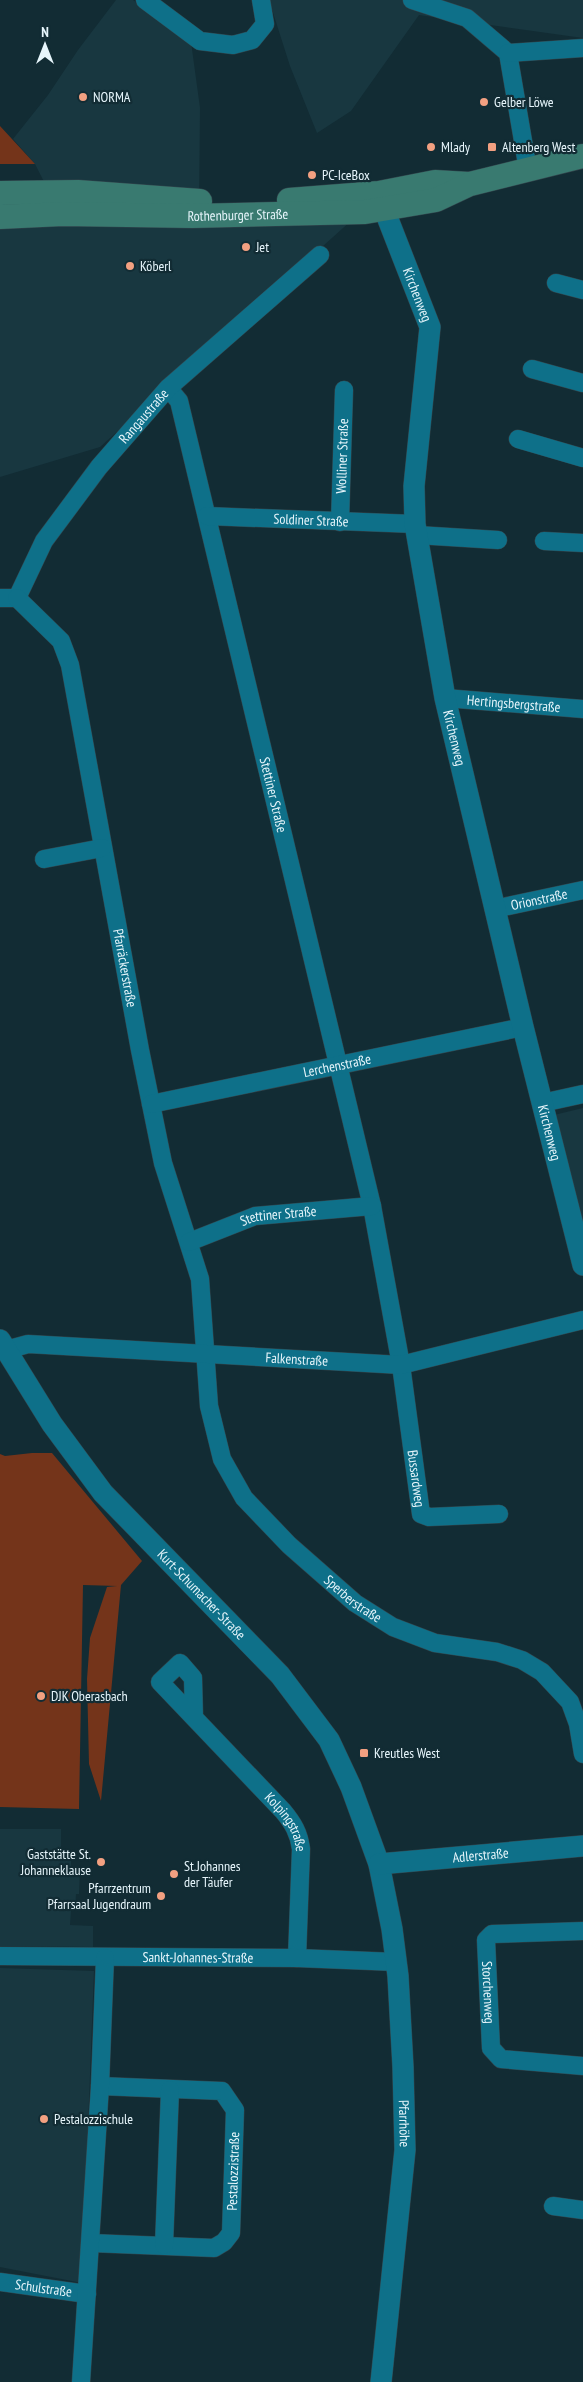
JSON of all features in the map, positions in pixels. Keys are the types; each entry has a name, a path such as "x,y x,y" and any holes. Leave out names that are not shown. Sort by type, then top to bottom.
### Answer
{"main road":[{"name":"Rothenburger Straße","path":"0,217 63,214 319,215 384,210 436,200 470,184 583,156"},
{"name":"Rothenburger Straße","path":"0,194 78,192 201,202 244,202 302,200 380,193 435,182 470,184"}],"street":[{"path":"145,0 200,41 233,46 252,40 264,24 261,0"},
{"path":"412,0 467,18 508,53 528,170"},
{"path":"508,53 583,48"},
{"name":"Kirchenweg","path":"384,210 430,326 414,486 416,530 445,698 494,909 583,1265"},
{"name":"Rangaustraße","path":"8,598 44,540 99,466 168,388 320,255"},
{"path":"556,283 583,290"},
{"path":"532,369 583,383"},
{"name":"Stettiner Straße","path":"168,388 178,401 339,1064 372,1206 401,1365"},
{"name":"Wolliner Straße","path":"340,522 344,390"},
{"path":"518,439 583,458"},
{"name":"Soldiner Straße","path":"207,516 340,522 498,540"},
{"path":"544,541 583,543"},
{"name":"Pfarräckerstraße","path":"8,598 61,641 70,666 102,848 163,1163 200,1279 207,1354"},
{"name":"Hertingsbergstraße","path":"445,698 583,709"},
{"path":"44,859 102,848"},
{"name":"Orionstraße","path":"494,909 583,890"},
{"name":"Lerchenstraße","path":"151,1104 523,1027"},
{"path":"542,1103 583,1094"},
{"name":"Stettiner Straße","path":"189,1242 255,1216 372,1206"},
{"name":"Falkenstraße","path":"3,1345 28,1344 401,1365 583,1320"},
{"name":"Kurt-Schumacher-Straße","path":"3,1345 52,1424 103,1493 280,1675 329,1740 351,1787 379,1864"},
{"name":"Sperberstraße","path":"207,1354 209,1406 219,1453 244,1498 289,1545 355,1603 393,1627 436,1643 497,1652 522,1660 542,1672 570,1702 578,1724 583,1754"},
{"name":"Bussardweg","path":"401,1365 421,1514 429,1517 499,1514"},
{"name":"Kolpingstraße","path":"194,1717 283,1811 293,1823 299,1836 301,1849 297,1958"},
{"name":"Adlerstraße","path":"379,1864 583,1846"},
{"name":"Pfarrhöhe","path":"379,1864 392,1929 396,1962 403,2067 405,2150 381,2382"},
{"name":"Storchenweg","path":"583,1931 492,1934 486,1940 491,2048 501,2059 583,2066"},
{"name":"Sankt-Johannes-Straße","path":"0,1956 297,1958 396,1962"},
{"path":"82,2382 100,2086 105,1958"},
{"name":"Pestalozzistraße","path":"91,2243 214,2248 224,2242 231,2233 232,2219 234,2110 222,2091 100,2086"},
{"path":"164,2245 170,2090"},
{"path":"553,2206 583,2210"},
{"name":"Schulstraße","path":"0,2282 87,2294"}],"shaded area":[{"path":"116,0 133,0 191,42 200,108 199,210 353,219 100,447 0,477 0,223 64,221 35,164 13,139 48,95 78,50"},
{"path":"269,0 583,0 583,38 419,15 351,111 317,133 290,66"},
{"path":"0,126 35,164 0,164"},
{"path":"583,1108 583,1223 554,1115"},
{"path":"52,1453 142,1561 121,1585 101,1801 89,1764 87,1679 90,1638 107,1587 117,1586 83,1585 79,1809 0,1807 0,1454 5,1456"},
{"path":"0,1829 61,1829 61,1854 71,1855 71,1867 80,1869 79,1894 76,1894 75,1910 71,1910 70,1925 93,1926 93,1947 0,1946"},
{"name":"Pestalozzischule","path":"0,1968 94,1971 82,2283 0,2267"}],"place":[{"name":"NORMA","path":"83,97"},
{"name":"Gelber Löwe","path":"484,102"},
{"name":"Mlady","path":"431,147"},
{"name":"Altenberg West","path":"492,147"},
{"name":"PC-IceBox","path":"312,175"},
{"name":"Jet","path":"246,247"},
{"name":"Köberl","path":"130,266"},
{"name":"DJK Oberasbach","path":"41,1696"},
{"name":"Kreutles West","path":"364,1753"},
{"name":"Gaststätte St. Johanneklause","path":"101,1862"},
{"name":"St.Johannes der Täufer","path":"174,1874"},
{"name":"Pfarrzentrum Pfarrsaal Jugendraum","path":"161,1896"},
{"name":"Pestalozzischule","path":"44,2119"}]}
